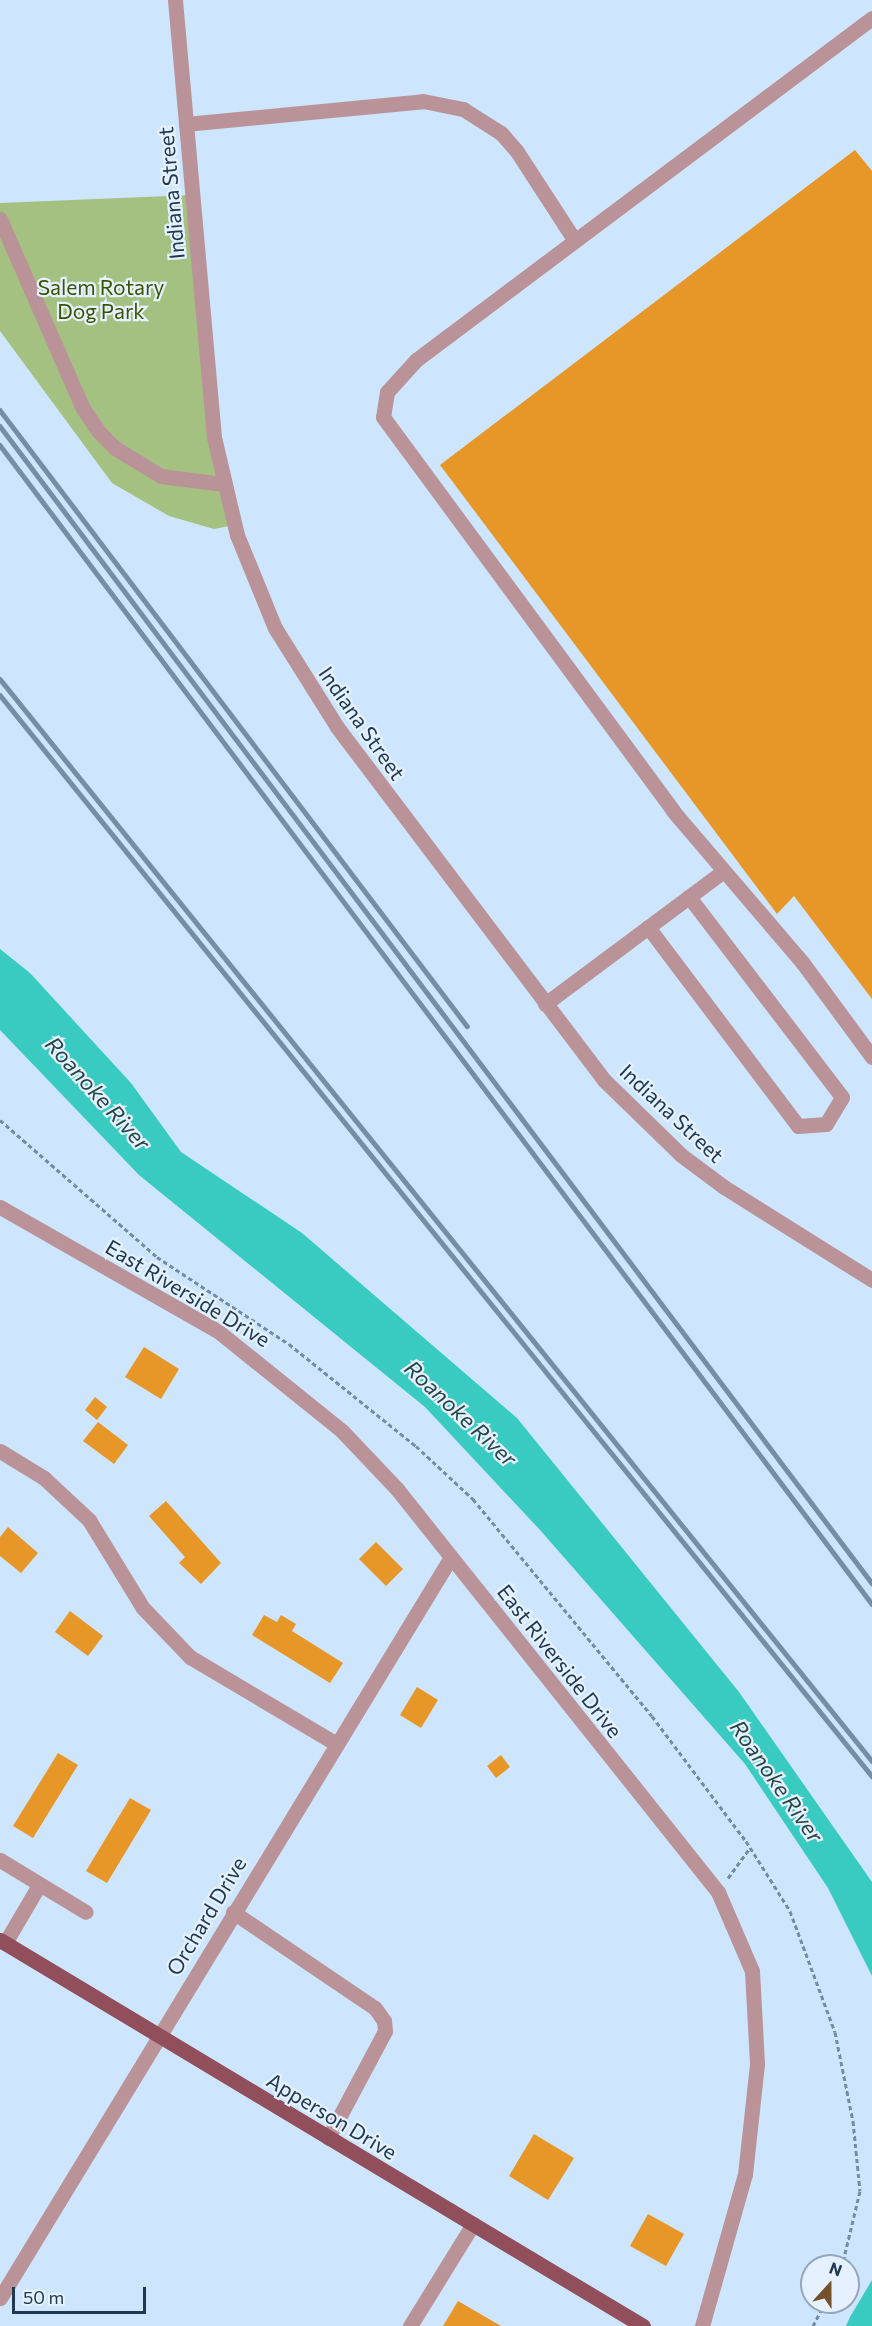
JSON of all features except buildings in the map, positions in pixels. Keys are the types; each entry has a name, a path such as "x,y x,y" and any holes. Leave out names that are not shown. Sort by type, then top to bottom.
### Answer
{"main road":[{"name":"Apperson Drive","path":"3,1941 643,2326"}],"street":[{"name":"Indiana Street","path":"175,0 223,484 254,582 304,679 604,1080 681,1155 872,1280"},
{"path":"872,18 409,366 387,393 383,417 471,542 722,872 802,962 872,1057"},
{"path":"186,124 423,101 463,109 516,150 575,241"},
{"path":"0,219 82,406 98,431 115,448 161,476 223,484"},
{"path":"545,1004 722,872"},
{"path":"648,927 798,1126 826,1124 842,1097 689,897"},
{"name":"East Riverside Drive","path":"0,1207 266,1364 342,1431 451,1557 718,1892 752,1971 757,2064 742,2185 702,2326"},
{"path":"0,1452 44,1478 89,1520 142,1608 190,1657 335,1743"},
{"name":"Orchard Drive","path":"0,2298 335,1743 451,1557"},
{"path":"0,1860 86,1912"},
{"path":"3,1941 39,1885"},
{"path":"233,1911 375,2008 384,2021 385,2031 328,2138"},
{"path":"410,2326 473,2224"}],"path":[{"path":"718,1892 750,1848"}],"green space":[{"name":"Salem Rotary Dog Park","path":"192,195 202,306 234,525 214,529 169,516 112,483 0,331 0,203"}],"water":[{"name":"Roanoke River","path":"0,949 30,973 131,1083 181,1152 302,1233 517,1418 739,1692 872,1882 872,1976 828,1888 745,1764 540,1530 425,1407 139,1175 0,1030"},
{"path":"872,2280 872,2326 846,2326 852,2314 860,2314 860,2300"}],"railway":[{"path":"0,410 467,1026"},
{"path":"0,426 872,1583"},
{"path":"0,445 872,1604"},
{"path":"0,679 872,1761"},
{"path":"0,695 872,1776"}]}
